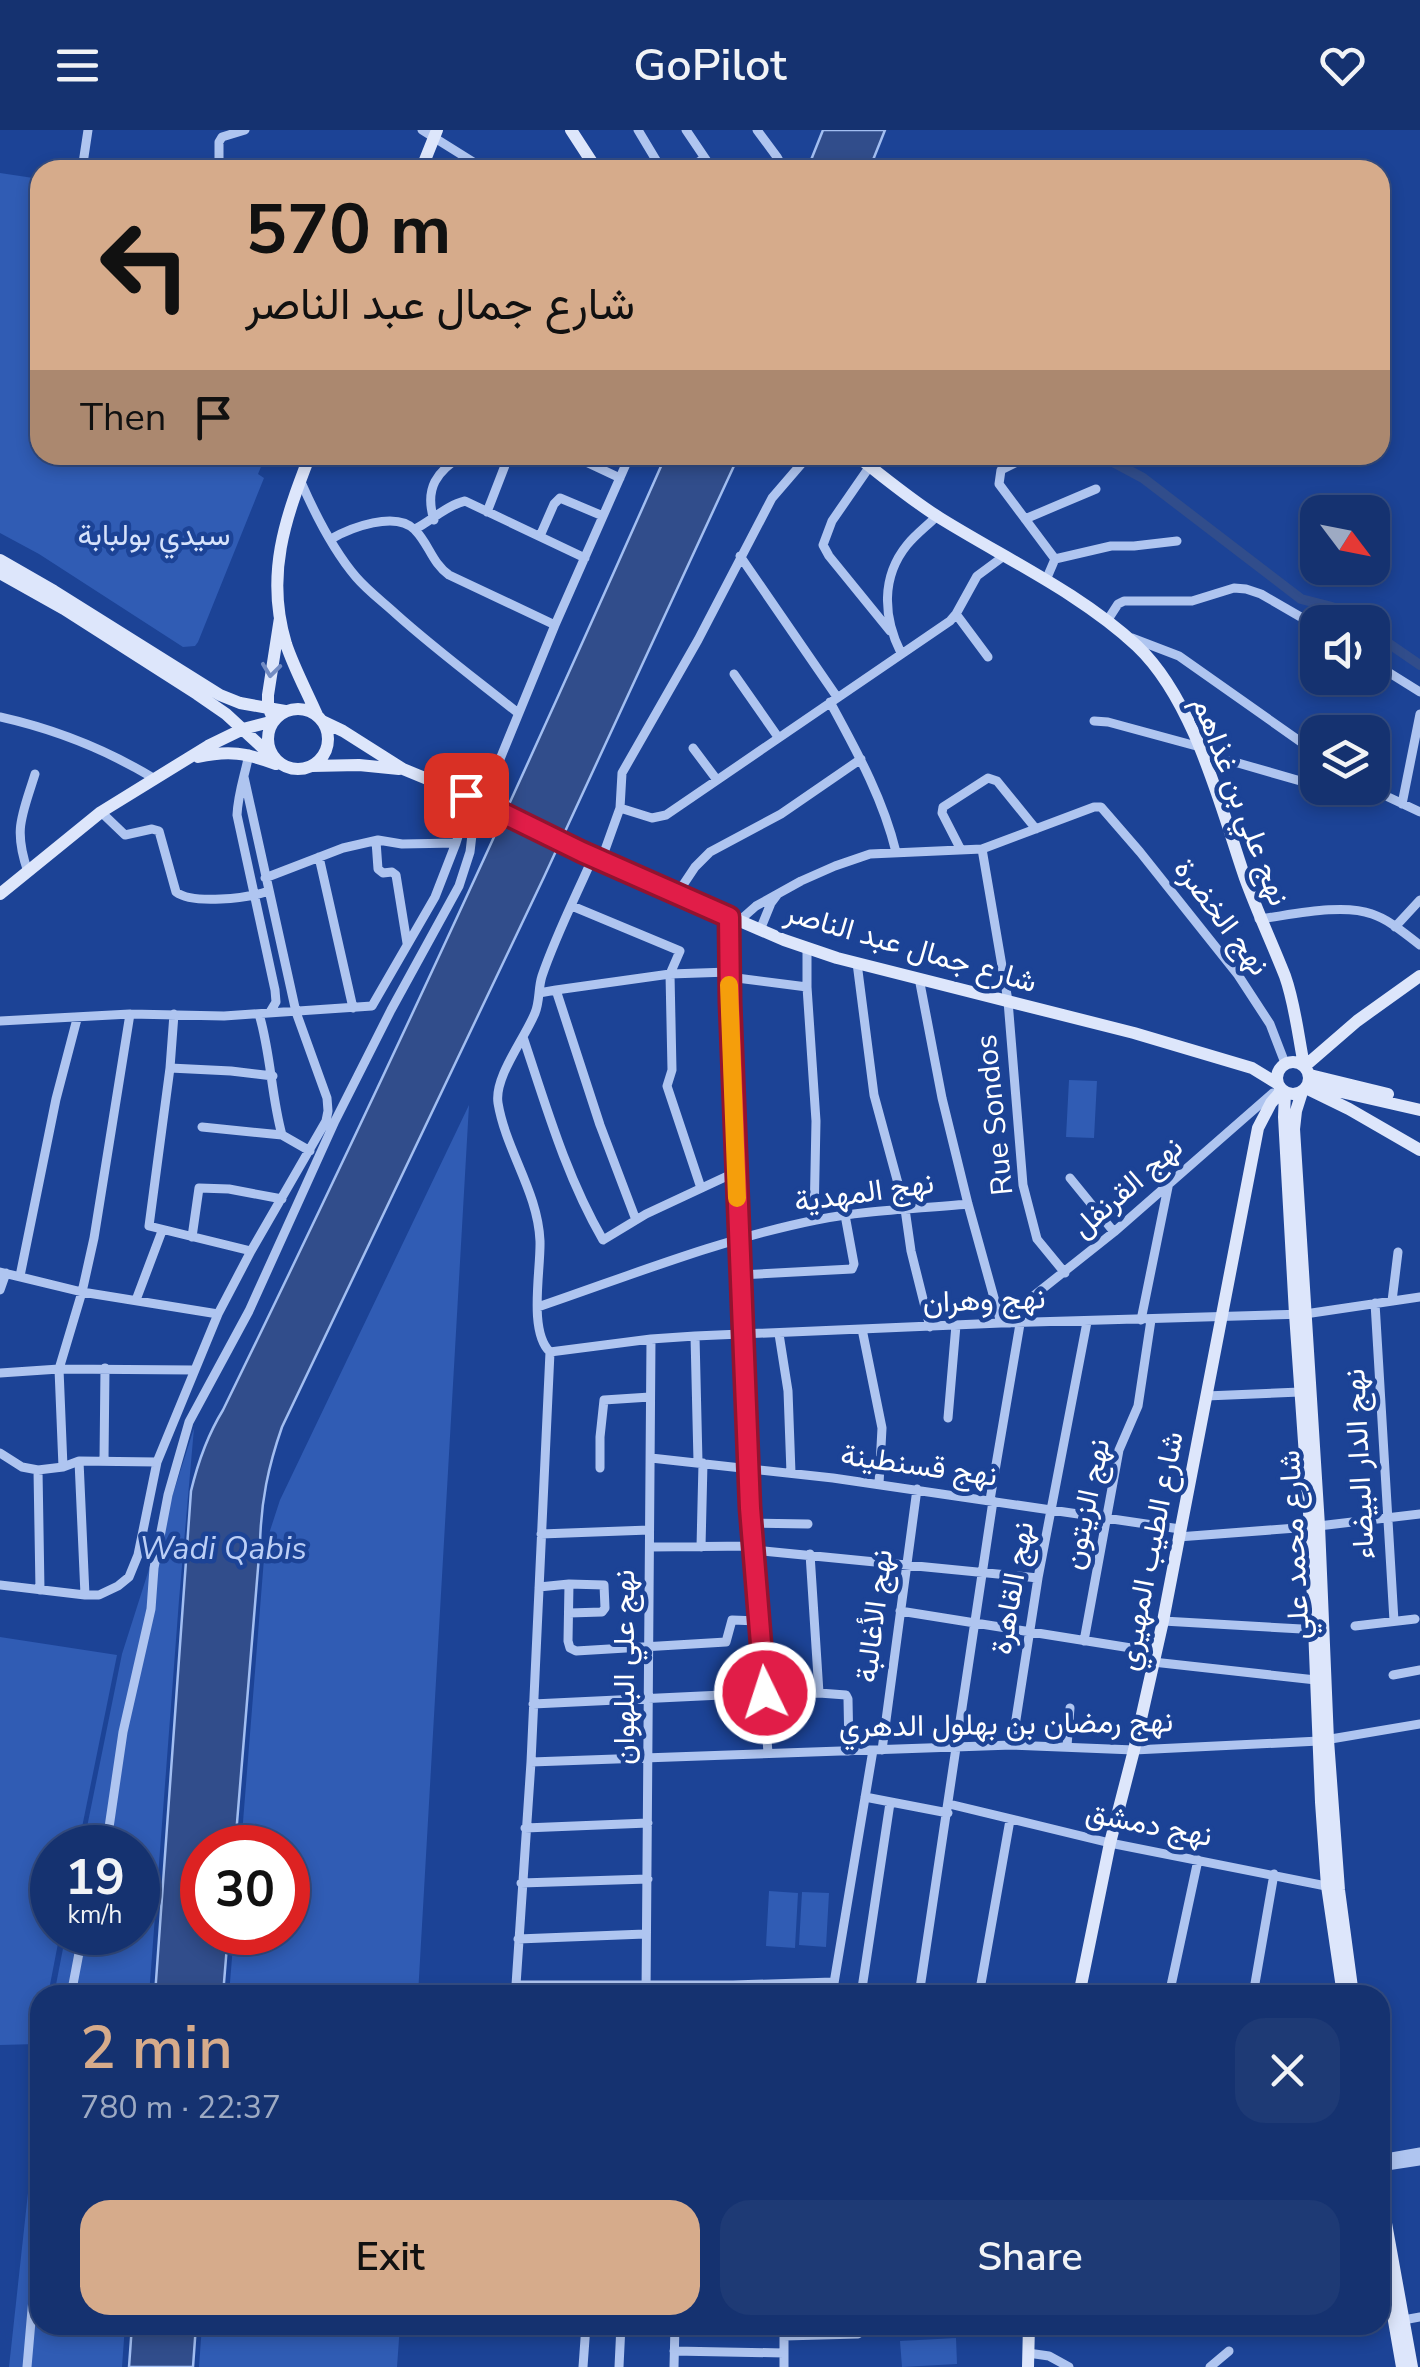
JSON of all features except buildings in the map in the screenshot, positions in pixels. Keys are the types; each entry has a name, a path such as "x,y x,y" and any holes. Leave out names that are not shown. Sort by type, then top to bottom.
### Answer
{"main road":[{"path":"573,131 592,160"},
{"path":"424,160 431,132"},
{"path":"306,465 278,556 277,601 292,660 328,737 325,754 312,766"},
{"name":"نهج علي بن غذاهم","path":"870,466 937,516 1107,621 1148,657 1164,679 1202,754 1259,918 1285,977 1306,1078"},
{"path":"0,560 208,689 240,703 299,709 343,731 403,770"},
{"path":"0,573 171,676 226,714 280,764"},
{"path":"274,721 268,707 280,618"},
{"path":"280,764 268,746 268,737 274,721 286,710"},
{"path":"0,894 101,812 208,746 244,729 274,721"},
{"path":"186,760 226,751 298,770 359,765 403,770"},
{"name":"شارع جمال عبد الناصر","path":"403,770 807,948 1134,1033 1252,1068 1282,1088"},
{"path":"1282,1088 1291,1094 1357,1022 1420,976"},
{"name":"نهج علي بن غذاهم","path":"1282,1088 1278,1074 1285,1064 1295,1022"},
{"name":"شارع جمال عبد الناصر","path":"1252,1068 1293,1061 1306,1078"},
{"path":"1306,1078 1420,1102"},
{"path":"1306,1078 1420,1110"},
{"path":"1306,1078 1349,1109 1420,1150"},
{"name":"شارع محمد علي","path":"1306,1078 1294,1129 1300,1392 1315,1527"},
{"name":"شارع محمد علي","path":"1282,1088 1315,1527 1333,1888 1343,1985"},
{"name":"شارع الطيب المهيري","path":"1081,1985 1163,1621 1258,1128 1282,1088"},
{"name":"شارع محمد علي","path":"1319,1630 1316,1680 1323,1740"},
{"name":"شارع محمد علي","path":"1333,1888 1351,1985"},
{"path":"1390,2256 1402,2367"},
{"path":"1390,2280 1412,2367"},
{"path":"1028,2360 1029,2335"}],"street":[{"path":"84,160 88,130"},
{"path":"219,160 218,142 245,130"},
{"path":"638,130 656,160"},
{"path":"686,130 705,158 702,160"},
{"path":"757,130 779,160"},
{"path":"431,132 472,160"},
{"path":"434,520 430,497 448,465"},
{"path":"487,512 505,465"},
{"path":"592,465 620,478"},
{"path":"109,1825 122,1732 151,1609 154,1568 182,1440 249,1311 335,1120 459,886 479,802 626,465"},
{"path":"516,1985 550,1352 541,1340 538,1224 498,1097 501,1081 537,1007 541,979 592,856 620,808 622,773 698,640 772,498 800,465"},
{"path":"1007,465 998,476 999,484 1055,558"},
{"path":"870,466 832,521 824,546 890,632 901,653"},
{"path":"300,481 331,539 364,585 518,714"},
{"path":"1025,519 1096,488"},
{"path":"540,536 560,498 603,516"},
{"path":"415,530 461,501 585,558"},
{"path":"890,632 887,597 894,568 906,546 937,516"},
{"path":"331,539 366,522 406,524 415,530 436,564 449,575 555,626"},
{"path":"1055,558 1112,546 1177,541"},
{"path":"740,556 833,699 890,824 896,852"},
{"path":"620,808 658,818 717,780 941,628 956,614 977,576 1004,556"},
{"path":"1046,580 1055,558"},
{"path":"1107,621 1124,601 1192,601 1234,588 1261,594 1300,617"},
{"path":"956,614 988,658"},
{"path":"1124,636 1179,656 1300,741"},
{"path":"1390,673 1420,692"},
{"path":"734,674 778,738"},
{"path":"1402,804 1420,714"},
{"path":"0,716 109,753 155,779"},
{"path":"1094,720 1300,781"},
{"path":"694,748 717,780"},
{"path":"249,754 237,815 275,990 276,1002 264,1013"},
{"path":"678,894 710,852 790,808 860,759"},
{"path":"28,872 18,829 35,774"},
{"path":"0,1585 100,1595 125,1581 133,1570 157,1462 218,1314 322,1132 328,1106 296,1012 244,778"},
{"path":"768,1752 751,1523 740,1275 729,974 734,919 835,866 870,854 896,852 962,850 982,849 1036,829 996,781 988,778 943,807 945,821 962,850"},
{"path":"1390,798 1420,812"},
{"path":"0,1021 130,1014 224,1016 374,1004 441,884 462,824 479,802"},
{"name":"نهج الخضرة","path":"1036,829 1094,807 1105,809 1238,975 1270,1024 1285,1064"},
{"path":"101,812 125,835 152,828 159,831 176,892 181,896 254,896 268,891"},
{"path":"265,878 343,848 376,840 402,844 456,843"},
{"path":"376,840 378,869 392,872 396,878 408,944"},
{"name":"Rue Sondos","path":"982,849 1008,1000 1024,1185 1037,1239 1065,1273"},
{"path":"319,857 353,1008"},
{"path":"760,930 779,893"},
{"path":"1396,927 1420,900"},
{"path":"572,906 680,951 670,974 672,1070 667,1086 701,1188"},
{"path":"1259,918 1361,911 1396,927 1420,944"},
{"path":"807,948 816,1121 814,1220"},
{"path":"857,963 872,1082 930,1327"},
{"path":"539,993 670,974 729,974 807,987"},
{"path":"919,978 968,1204 1011,1324 992,1500 921,1985"},
{"path":"556,990 636,1220"},
{"path":"264,1013 282,1135"},
{"path":"63,1467 59,1369 94,1238 130,1014"},
{"path":"174,1014 149,1226 251,1251"},
{"path":"20,1276 77,1018"},
{"path":"522,1037 555,1136 602,1239 736,1172"},
{"path":"170,1068 273,1076"},
{"name":"نهج القرنفل","path":"1011,1324 1012,1313 1065,1273 1282,1088"},
{"path":"202,1127 282,1135 310,1151"},
{"path":"1070,1178 1114,1232"},
{"name":"نهج الزيتون","path":"1084,1640 1118,1450 1138,1406 1146,1320 1169,1184"},
{"path":"192,1237 199,1188 282,1198"},
{"name":"نهج المهدية","path":"538,1307 739,1240 814,1220 968,1204"},
{"path":"740,1275 852,1270 846,1215"},
{"path":"136,1300 162,1230"},
{"path":"1392,1301 1398,1252"},
{"path":"0,1290 3,1272 82,1292 218,1314"},
{"name":"نهج وهران","path":"550,1352 695,1336 1300,1314 1420,1297"},
{"name":"نهج الدار البيضاء","path":"1376,1303 1394,1621"},
{"name":"نهج القاهرة","path":"1012,1745 1038,1578 1086,1322"},
{"path":"948,1418 956,1326"},
{"path":"862,1329 882,1428 879,1484"},
{"path":"779,1334 790,1413 791,1473"},
{"path":"695,1336 701,1548"},
{"name":"نهج علي البلهوان","path":"646,1985 651,1339"},
{"path":"0,1373 105,1368 194,1370"},
{"path":"104,1460 105,1368"},
{"path":"1206,1396 1300,1392"},
{"path":"600,1468 604,1400 650,1397"},
{"path":"0,1453 22,1468 38,1470 79,1461 157,1462"},
{"name":"نهج قسنطينة","path":"650,1458 916,1489 1105,1517 1179,1533 1315,1527 1420,1514"},
{"path":"79,1461 85,1596"},
{"path":"38,1470 40,1590"},
{"name":"نهج الأغالبة","path":"833,1985 865,1797 877,1750 916,1489"},
{"path":"751,1523 808,1524"},
{"path":"541,1534 649,1530"},
{"path":"650,1547 753,1548 1038,1578"},
{"path":"810,1554 819,1693"},
{"path":"569,1584 568,1640 573,1650 726,1642 732,1620 759,1621"},
{"path":"538,1586 604,1585 602,1612 569,1613"},
{"path":"900,1611 1084,1640 1155,1657 1316,1680"},
{"path":"1355,1626 1415,1619"},
{"path":"1163,1621 1319,1630"},
{"path":"1393,1675 1420,1670"},
{"path":"533,1704 844,1694 849,1751"},
{"path":"1067,1746 1070,1708"},
{"name":"نهج رمضان بن بهلول الدهري","path":"531,1762 1012,1745 1134,1750 1323,1740 1420,1724"},
{"name":"نهج دمشق","path":"865,1797 1010,1820 1333,1888"},
{"path":"863,1985 890,1802"},
{"path":"981,1985 1010,1820"},
{"path":"525,1828 648,1824"},
{"path":"1171,1985 1198,1860"},
{"path":"1255,1985 1274,1874"},
{"path":"522,1883 648,1879"},
{"path":"518,1939 646,1934"},
{"path":"72,1985 78,1955"},
{"path":"767,1985 833,1982"},
{"path":"1390,2156 1420,2152"},
{"path":"1390,2166 1420,2161"},
{"path":"1400,2321 1420,2317"},
{"path":"28,2367 31,2335"},
{"path":"584,2367 586,2335"},
{"path":"619,2367 620,2335"},
{"path":"674,2367 675,2335"},
{"path":"784,2335 784,2367"},
{"path":"1210,2367 1228,2351"},
{"path":"674,2352 784,2353"},
{"path":"730,2353 730,2366"},
{"path":"1028,2360 1049,2356 1068,2367"}],"green space":[{"name":"سيدي بولبابة","path":"0,173 30,178 30,465 262,465 258,474 264,478 195,646 183,647 0,533"},
{"path":"1069,1080 1097,1081 1094,1138 1066,1137"},
{"path":"469,1105 419,1985 230,1985 232,1955 310,1955 310,1825 243,1825 265,1546 280,1500"},
{"path":"194,1428 160,1850 160,1825 87,1825 122,1654"},
{"path":"0,1637 117,1655 82,1825 30,1825 30,1955 56,1955 50,1985 30,1985 30,2044 0,2045"},
{"path":"769,1891 798,1893 795,1948 766,1946"},
{"path":"802,1892 829,1893 826,1947 799,1945"},
{"path":"62,1955 152,1955 150,1985 56,1985"},
{"path":"30,2175 30,2335 124,2335 122,2367 9,2367"},
{"path":"201,2335 399,2335 397,2367 199,2367"},
{"path":"956,2338 957,2364 902,2367 900,2341"}],"water":[{"path":"823,130 885,130 873,160 811,160"},
{"name":"Wadi Qabis","path":"662,465 734,465 544,877 282,1427 262,1513 237,1825 180,1825 180,1955 226,1955 224,1985 156,1985 191,1491 212,1430 449,935"},
{"path":"131,2335 195,2335 193,2367 129,2367"}],"waterway":[{"path":"1119,465 1143,478 1301,599 1324,605"},
{"path":"1390,644 1420,665"}],"slow traffic":[{"path":"729,985 737,1198"}],"route":[{"path":"466,795 729,917 750,1508 765,1693"}]}
